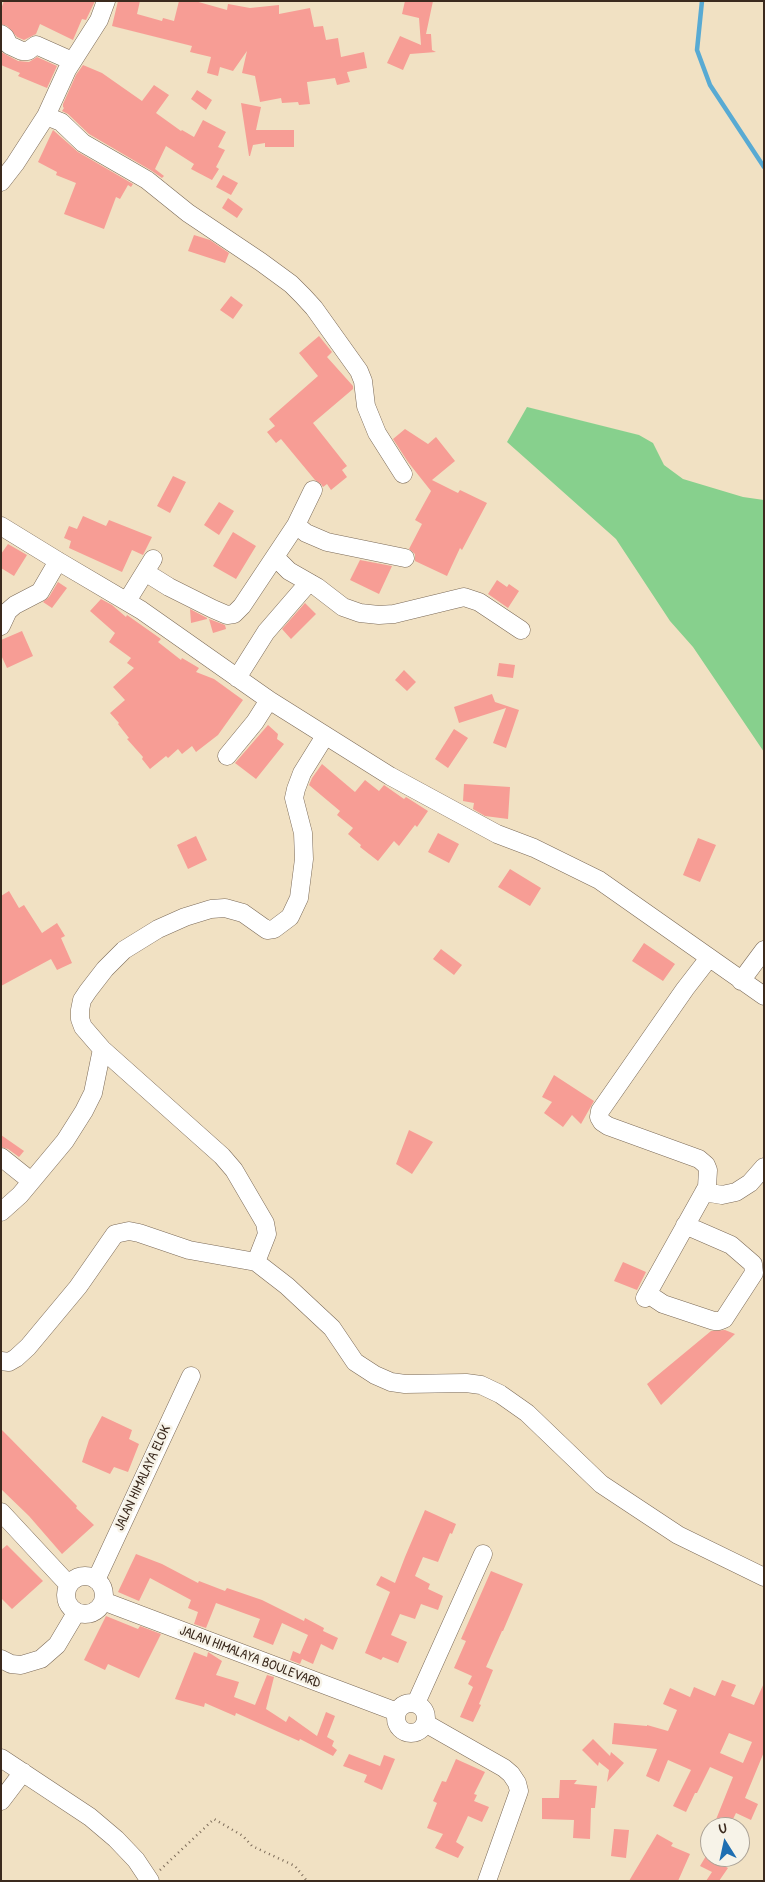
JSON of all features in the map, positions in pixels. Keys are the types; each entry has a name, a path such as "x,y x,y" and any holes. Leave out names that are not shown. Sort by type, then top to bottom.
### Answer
{"street":[{"path":"1,182 16,164 46,116 72,61 95,28 106,1"},
{"path":"1,34 5,36 9,45 22,50 28,51 36,45 72,61"},
{"path":"46,116 61,122 83,142 146,180 188,213 262,262 303,296 314,308 359,371 363,381 366,406 377,434 403,474"},
{"path":"127,602 149,565 169,587 213,610 231,615 242,606 275,558 296,525 313,490"},
{"path":"296,525 314,537 327,542 406,558"},
{"path":"1,526 141,610 269,700 390,776 497,834 534,848 600,880 764,996"},
{"path":"275,558 289,571 310,583 343,607 368,614 394,614 464,597 470,598 522,630"},
{"path":"1,626 8,611 15,605 40,592 58,561"},
{"path":"237,678 266,632 310,583"},
{"path":"228,756 255,722 269,700"},
{"path":"256,1262 266,1234 266,1223 234,1170 222,1156 102,1049 82,1027 80,1018 82,1000 105,969 124,950 158,929 185,917 211,909 225,908 243,913 267,930 274,929 290,917 299,898 304,859 303,833 294,798 302,773 325,736"},
{"path":"741,981 764,950"},
{"path":"685,1225 731,1245 753,1264 754,1273 724,1320 714,1321 663,1304 646,1296 685,1225 707,1187 708,1174 703,1162 612,1128 602,1122 599,1116 602,1107 709,958"},
{"path":"1,1212 31,1181 65,1141 84,1111 93,1093 102,1049"},
{"path":"1,1157 31,1181"},
{"path":"704,1192 722,1195 736,1192 750,1184 764,1167"},
{"path":"1,1361 9,1362 28,1348 78,1287 115,1234 139,1233 190,1250 256,1262 286,1286 332,1328 350,1356 364,1369 391,1382 405,1384 452,1382 481,1385 489,1388 527,1413 601,1484 678,1535 764,1577"},
{"name":"JALAN HIMALAYA ELOK","path":"96,1580 191,1376"},
{"path":"1,1512 68,1584"},
{"path":"416,1704 483,1554"},
{"path":"79,1577 90,1577 96,1580 103,1589 103,1601 95,1612 82,1615 76,1613 67,1603 65,1597 68,1584 79,1577"},
{"name":"JALAN HIMALAYA BOULEVARD","path":"103,1601 397,1712"},
{"path":"1,1659 11,1664 21,1664 40,1659 57,1645 76,1613"},
{"path":"404,1704 416,1704 425,1712 425,1723 417,1732 405,1732 397,1724 397,1712 404,1704"},
{"path":"425,1723 504,1768 512,1774 518,1783 519,1791 487,1881"},
{"path":"1,1758 90,1817 116,1839 136,1860 149,1880"},
{"path":"1,1801 23,1772"}],"path":[{"path":"149,1880 214,1819 242,1836 252,1846 295,1866 307,1881"}],"green space":[{"path":"527,407 639,435 653,443 664,465 683,479 743,497 764,500 764,752 693,647 670,621 616,539 507,442"}],"building":[{"path":"4,1 95,1 86,20 82,19 73,40 40,24 36,34 24,40 17,37 7,26 1,24 1,9"},
{"path":"118,1 140,1 137,14 162,21 163,18 174,21 179,1 195,1 227,10 228,4 250,8 279,5 279,14 310,8 314,27 323,26 326,40 338,38 341,57 364,52 367,68 347,72 350,82 337,85 335,78 307,82 310,104 299,105 298,102 282,103 281,98 260,102 255,76 242,73 247,51 233,71 220,67 218,76 207,73 211,57 190,52 192,46 112,26"},
{"path":"405,1 433,1 426,34 431,34 432,50 436,52 410,54 403,70 387,63 400,36 421,45 419,18 402,14"},
{"path":"1,52 18,61 29,62 37,57 57,66 47,88 18,76 20,73 1,65"},
{"path":"83,65 102,73 142,101 154,85 169,95 156,113 181,131 194,137 203,120 226,132 218,147 225,150 216,167 219,169 212,180 191,169 194,164 166,146 155,169 164,176 162,178 89,134 68,114 62,111 64,108 63,104 76,75"},
{"path":"197,90 212,100 206,110 191,99"},
{"path":"241,103 261,107 256,130 294,130 294,147 265,147 265,143 253,145 249,156"},
{"path":"53,130 78,152 133,184 131,187 128,185 120,199 116,197 104,229 64,214 76,183 56,175 57,172 38,162"},
{"path":"223,175 238,183 231,195 216,187"},
{"path":"228,198 243,209 237,218 222,208"},
{"path":"194,235 210,240 229,253 225,263 188,251"},
{"path":"231,296 243,305 233,319 220,310"},
{"path":"319,336 332,352 327,357 353,386 353,389 313,423 347,466 342,470 347,477 331,490 327,484 323,487 315,480 281,439 276,443 267,432 275,426 269,419 318,376 299,353"},
{"path":"405,429 428,444 436,437 455,461 432,480 458,493 460,490 487,503 462,550 460,548 447,576 415,561 415,554 409,549 422,524 415,520 431,491 393,439"},
{"path":"173,476 186,482 170,513 157,506"},
{"path":"219,502 234,511 219,535 204,525"},
{"path":"83,516 106,526 109,520 152,537 143,555 132,550 122,572 69,548 71,541 64,538 69,526 77,529"},
{"path":"233,532 256,546 236,579 213,566"},
{"path":"8,544 27,555 14,576 1,568 1,554"},
{"path":"360,560 392,566 379,594 350,580"},
{"path":"497,580 507,587 509,584 519,591 508,608 488,594"},
{"path":"58,582 67,588 52,608 43,602 49,597"},
{"path":"101,599 161,639 158,642 181,660 182,658 199,668 196,672 214,679 243,700 218,735 196,752 192,746 182,754 178,749 168,758 166,756 150,769 142,759 143,757 127,739 129,738 119,723 110,713 125,700 113,687 134,668 127,663 131,658 109,642 115,633 90,611"},
{"path":"305,603 316,614 291,639 282,629"},
{"path":"190,609 207,618 207,619 191,623"},
{"path":"209,619 225,625 226,629 213,633"},
{"path":"22,631 33,656 7,668 1,655 1,640"},
{"path":"499,663 515,665 513,678 497,676"},
{"path":"404,670 416,682 407,691 395,680"},
{"path":"492,694 495,702 519,710 506,748 493,743 506,708 459,723 454,707"},
{"path":"268,725 278,734 277,739 284,744 256,779 235,763"},
{"path":"454,729 468,738 448,768 435,759"},
{"path":"322,764 355,792 365,780 379,791 384,785 404,799 406,797 428,811 417,827 415,825 399,846 394,841 378,861 360,847 361,845 348,834 353,828 337,815 340,811 309,785"},
{"path":"464,784 510,787 508,819 485,816 473,809 474,803 463,801"},
{"path":"438,833 459,844 449,863 428,852"},
{"path":"196,836 207,860 188,869 177,845"},
{"path":"698,838 716,845 700,882 683,875"},
{"path":"510,869 541,888 530,906 498,887"},
{"path":"9,891 19,908 24,905 42,933 57,923 65,936 61,938 72,963 57,970 51,959 1,986 1,896"},
{"path":"644,943 675,964 663,981 632,961"},
{"path":"441,949 462,965 454,975 433,959"},
{"path":"554,1075 594,1101 581,1124 572,1115 563,1127 544,1113 552,1102 542,1097"},
{"path":"409,1130 433,1142 412,1174 396,1164"},
{"path":"1,1135 24,1151 19,1157 8,1149 1,1147"},
{"path":"623,1262 646,1272 637,1290 614,1281"},
{"path":"725,1330 735,1334 661,1405 647,1384 711,1331"},
{"path":"102,1416 132,1430 129,1439 139,1444 128,1472 114,1467 110,1474 82,1462 89,1440"},
{"path":"1,1429 94,1525 62,1554 29,1516 1,1489"},
{"path":"425,1510 456,1524 452,1534 450,1533 438,1562 423,1557 415,1576 430,1584 428,1589 443,1596 438,1610 421,1604 415,1619 400,1614 391,1635 407,1642 398,1663 383,1657 381,1660 365,1653 390,1592 376,1585 381,1576 395,1583"},
{"path":"7,1545 43,1581 12,1609 1,1598 1,1550"},
{"path":"136,1554 162,1564 198,1583 199,1581 225,1591 227,1588 262,1600 304,1621 305,1618 324,1628 323,1631 338,1638 333,1650 321,1644 313,1664 302,1659 300,1664 290,1660 293,1651 300,1654 308,1635 282,1623 273,1645 253,1637 260,1619 216,1603 206,1628 194,1624 198,1612 188,1608 191,1600 150,1578 139,1601 118,1592"},
{"path":"491,1571 523,1584 486,1667 493,1670 473,1722 460,1717 473,1687 468,1684 472,1676 454,1668 466,1641 461,1639"},
{"path":"106,1616 138,1629 140,1626 161,1634 139,1678 108,1664 105,1670 84,1660"},
{"path":"194,1652 207,1657 208,1652 222,1661 216,1675 239,1682 234,1697 255,1705 267,1675 274,1677 266,1709 286,1722 289,1716 317,1736 326,1712 335,1716 327,1737 334,1741 332,1746 337,1750 333,1756 300,1739 299,1741 236,1713 235,1716 205,1703 204,1707 175,1699"},
{"path":"722,1680 736,1685 731,1696 754,1705 764,1683 764,1752 745,1798 758,1804 751,1820 750,1817 736,1813 734,1817 717,1817 733,1777 710,1767 686,1812 673,1806 691,1770 668,1760 659,1782 646,1776 657,1749 612,1744 614,1723 647,1725 668,1731 677,1710 663,1704 670,1688 690,1697 694,1687 715,1696","holes":["729,1733 752,1742 743,1763 720,1753"]},
{"path":"593,1739 610,1756 611,1752 624,1763 607,1782 609,1770 599,1762 598,1766 582,1750"},
{"path":"349,1754 380,1766 384,1755 395,1759 382,1790 364,1782 367,1775 343,1766"},
{"path":"456,1759 485,1772 474,1794 477,1795 474,1801 489,1807 482,1822 468,1816 456,1842 464,1847 458,1858 435,1848 443,1834 427,1828 437,1803 433,1801 442,1781 446,1782"},
{"path":"560,1780 577,1780 574,1784 597,1786 595,1808 591,1808 590,1839 573,1838 574,1820 542,1819 542,1798 559,1798"},
{"path":"614,1829 629,1830 626,1858 611,1856"},
{"path":"657,1834 673,1843 671,1846 690,1854 678,1881 629,1881"},
{"path":"702,1867 728,1868 719,1881 706,1881 712,1872"}],"waterway":[{"path":"702,1 697,50 710,85 764,167"}]}
